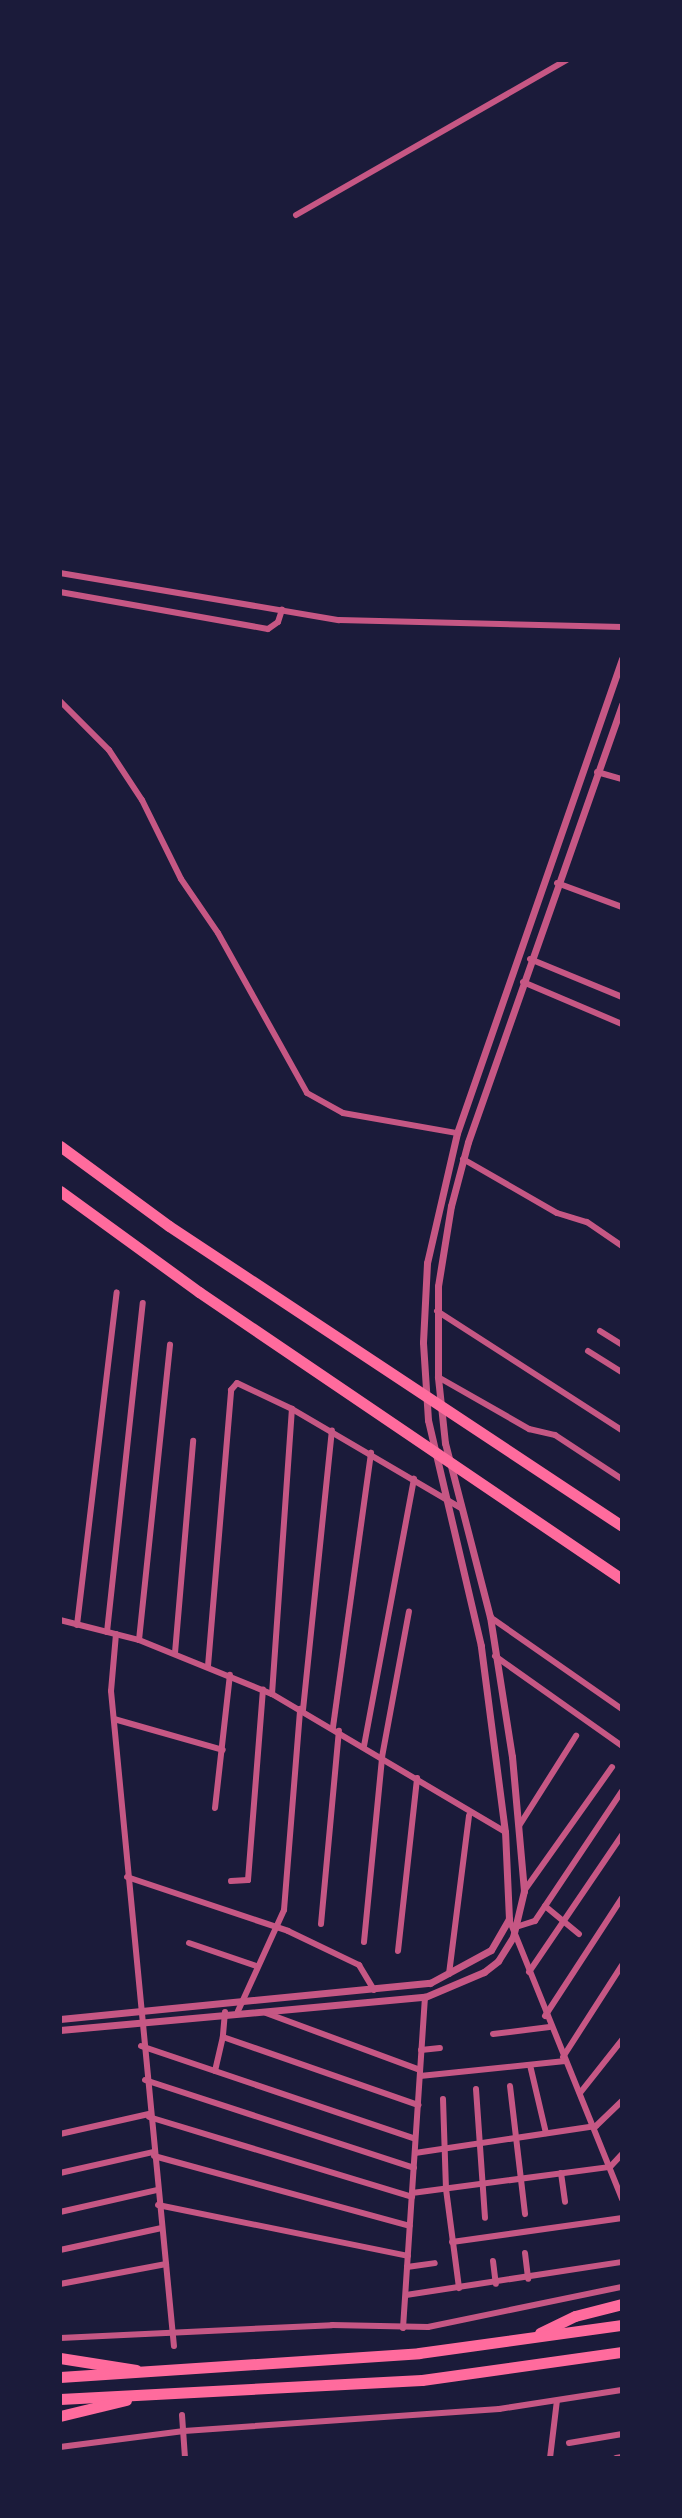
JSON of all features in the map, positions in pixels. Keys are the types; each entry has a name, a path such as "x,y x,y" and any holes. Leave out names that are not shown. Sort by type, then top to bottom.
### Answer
{"highway":[{"path":"60,1146 169,1226 622,1526"},
{"path":"60,1191 622,1579"},
{"path":"603,1566 622,1588"},
{"path":"530,2338 575,2316 622,2304"},
{"path":"60,2377 419,2353 622,2325"},
{"path":"60,2399 422,2380 622,2352"},
{"path":"60,2358 148,2373"},
{"path":"60,2416 163,2392"}],"street":[{"path":"296,215 567,60"},
{"path":"60,573 374,622 622,627"},
{"path":"60,592 268,629 278,622 282,610"},
{"path":"622,659 457,1133 430,1240 423,1342 428,1420 481,1646 505,1832 509,1919 516,1930 545,2016 596,2126 622,2199"},
{"path":"60,701 109,750 142,800 181,879 218,933 307,1093 343,1113 457,1133"},
{"path":"60,2030 225,2012 425,1997 491,1966 516,1930 524,1891 519,1826 490,1617 461,1508 438,1377 437,1311 445,1233 463,1159 530,959 597,772 619,720 622,704"},
{"path":"597,772 622,779"},
{"path":"557,883 622,907"},
{"path":"530,959 622,997"},
{"path":"523,982 622,1024"},
{"path":"463,1159 557,1213 587,1222 622,1246"},
{"path":"77,1625 117,1292"},
{"path":"107,1632 143,1303"},
{"path":"437,1311 622,1430"},
{"path":"600,1331 622,1345"},
{"path":"139,1640 170,1345"},
{"path":"588,1351 622,1372"},
{"path":"438,1377 529,1429 555,1435 622,1479"},
{"path":"208,1666 231,1390 241,1384 292,1409 461,1508"},
{"path":"272,1694 292,1409"},
{"path":"238,2011 273,1928 284,1910 332,1431"},
{"path":"175,1653 193,1441"},
{"path":"321,1924 336,1729 371,1453"},
{"path":"364,1746 414,1479"},
{"path":"364,1942 382,1757 409,1611"},
{"path":"490,1617 622,1709"},
{"path":"60,1620 139,1640 272,1694 417,1778 469,1815 505,1832"},
{"path":"116,1634 111,1665 114,1719 141,2046 174,2346"},
{"path":"495,1656 622,1746"},
{"path":"215,1808 230,1675"},
{"path":"231,1881 243,1884 248,1880 263,1690"},
{"path":"114,1719 223,1750"},
{"path":"519,1826 576,1736"},
{"path":"524,1891 612,1767"},
{"path":"398,1951 417,1778"},
{"path":"516,1930 533,1924 622,1791"},
{"path":"449,1975 469,1815"},
{"path":"529,1972 622,1835"},
{"path":"127,1877 273,1928 359,1965 374,1990"},
{"path":"545,2016 622,1898"},
{"path":"545,1906 579,1934"},
{"path":"60,2019 138,2008 374,1990 449,1975 491,1950 509,1919"},
{"path":"189,1943 256,1966"},
{"path":"257,2010 420,2073 530,2065 564,2059 621,1968"},
{"path":"403,2328 425,1997"},
{"path":"215,2071 225,2012"},
{"path":"493,2034 550,2027"},
{"path":"223,2037 418,2105"},
{"path":"580,2093 621,2044"},
{"path":"141,2046 415,2139"},
{"path":"421,2050 440,2048"},
{"path":"530,2065 546,2133"},
{"path":"145,2080 414,2168"},
{"path":"510,2086 525,2214"},
{"path":"476,2089 485,2218"},
{"path":"443,2099 446,2189 459,2288"},
{"path":"415,2153 596,2126 622,2101"},
{"path":"60,2134 149,2116 412,2195 610,2167 622,2154"},
{"path":"60,2173 153,2154 410,2226"},
{"path":"561,2173 565,2202"},
{"path":"60,2212 157,2190"},
{"path":"158,2205 408,2256"},
{"path":"452,2242 622,2218"},
{"path":"60,2250 162,2228"},
{"path":"525,2253 528,2279"},
{"path":"493,2261 496,2284"},
{"path":"406,2295 496,2284 622,2262"},
{"path":"407,2267 435,2263"},
{"path":"60,2284 166,2264"},
{"path":"60,2338 173,2336 332,2325 403,2328 575,2301 622,2287"},
{"path":"60,2447 184,2431 423,2417 622,2390"},
{"path":"550,2458 557,2400"},
{"path":"182,2415 185,2458"},
{"path":"569,2443 622,2434"},
{"path":"616,2458 622,2457"}]}
